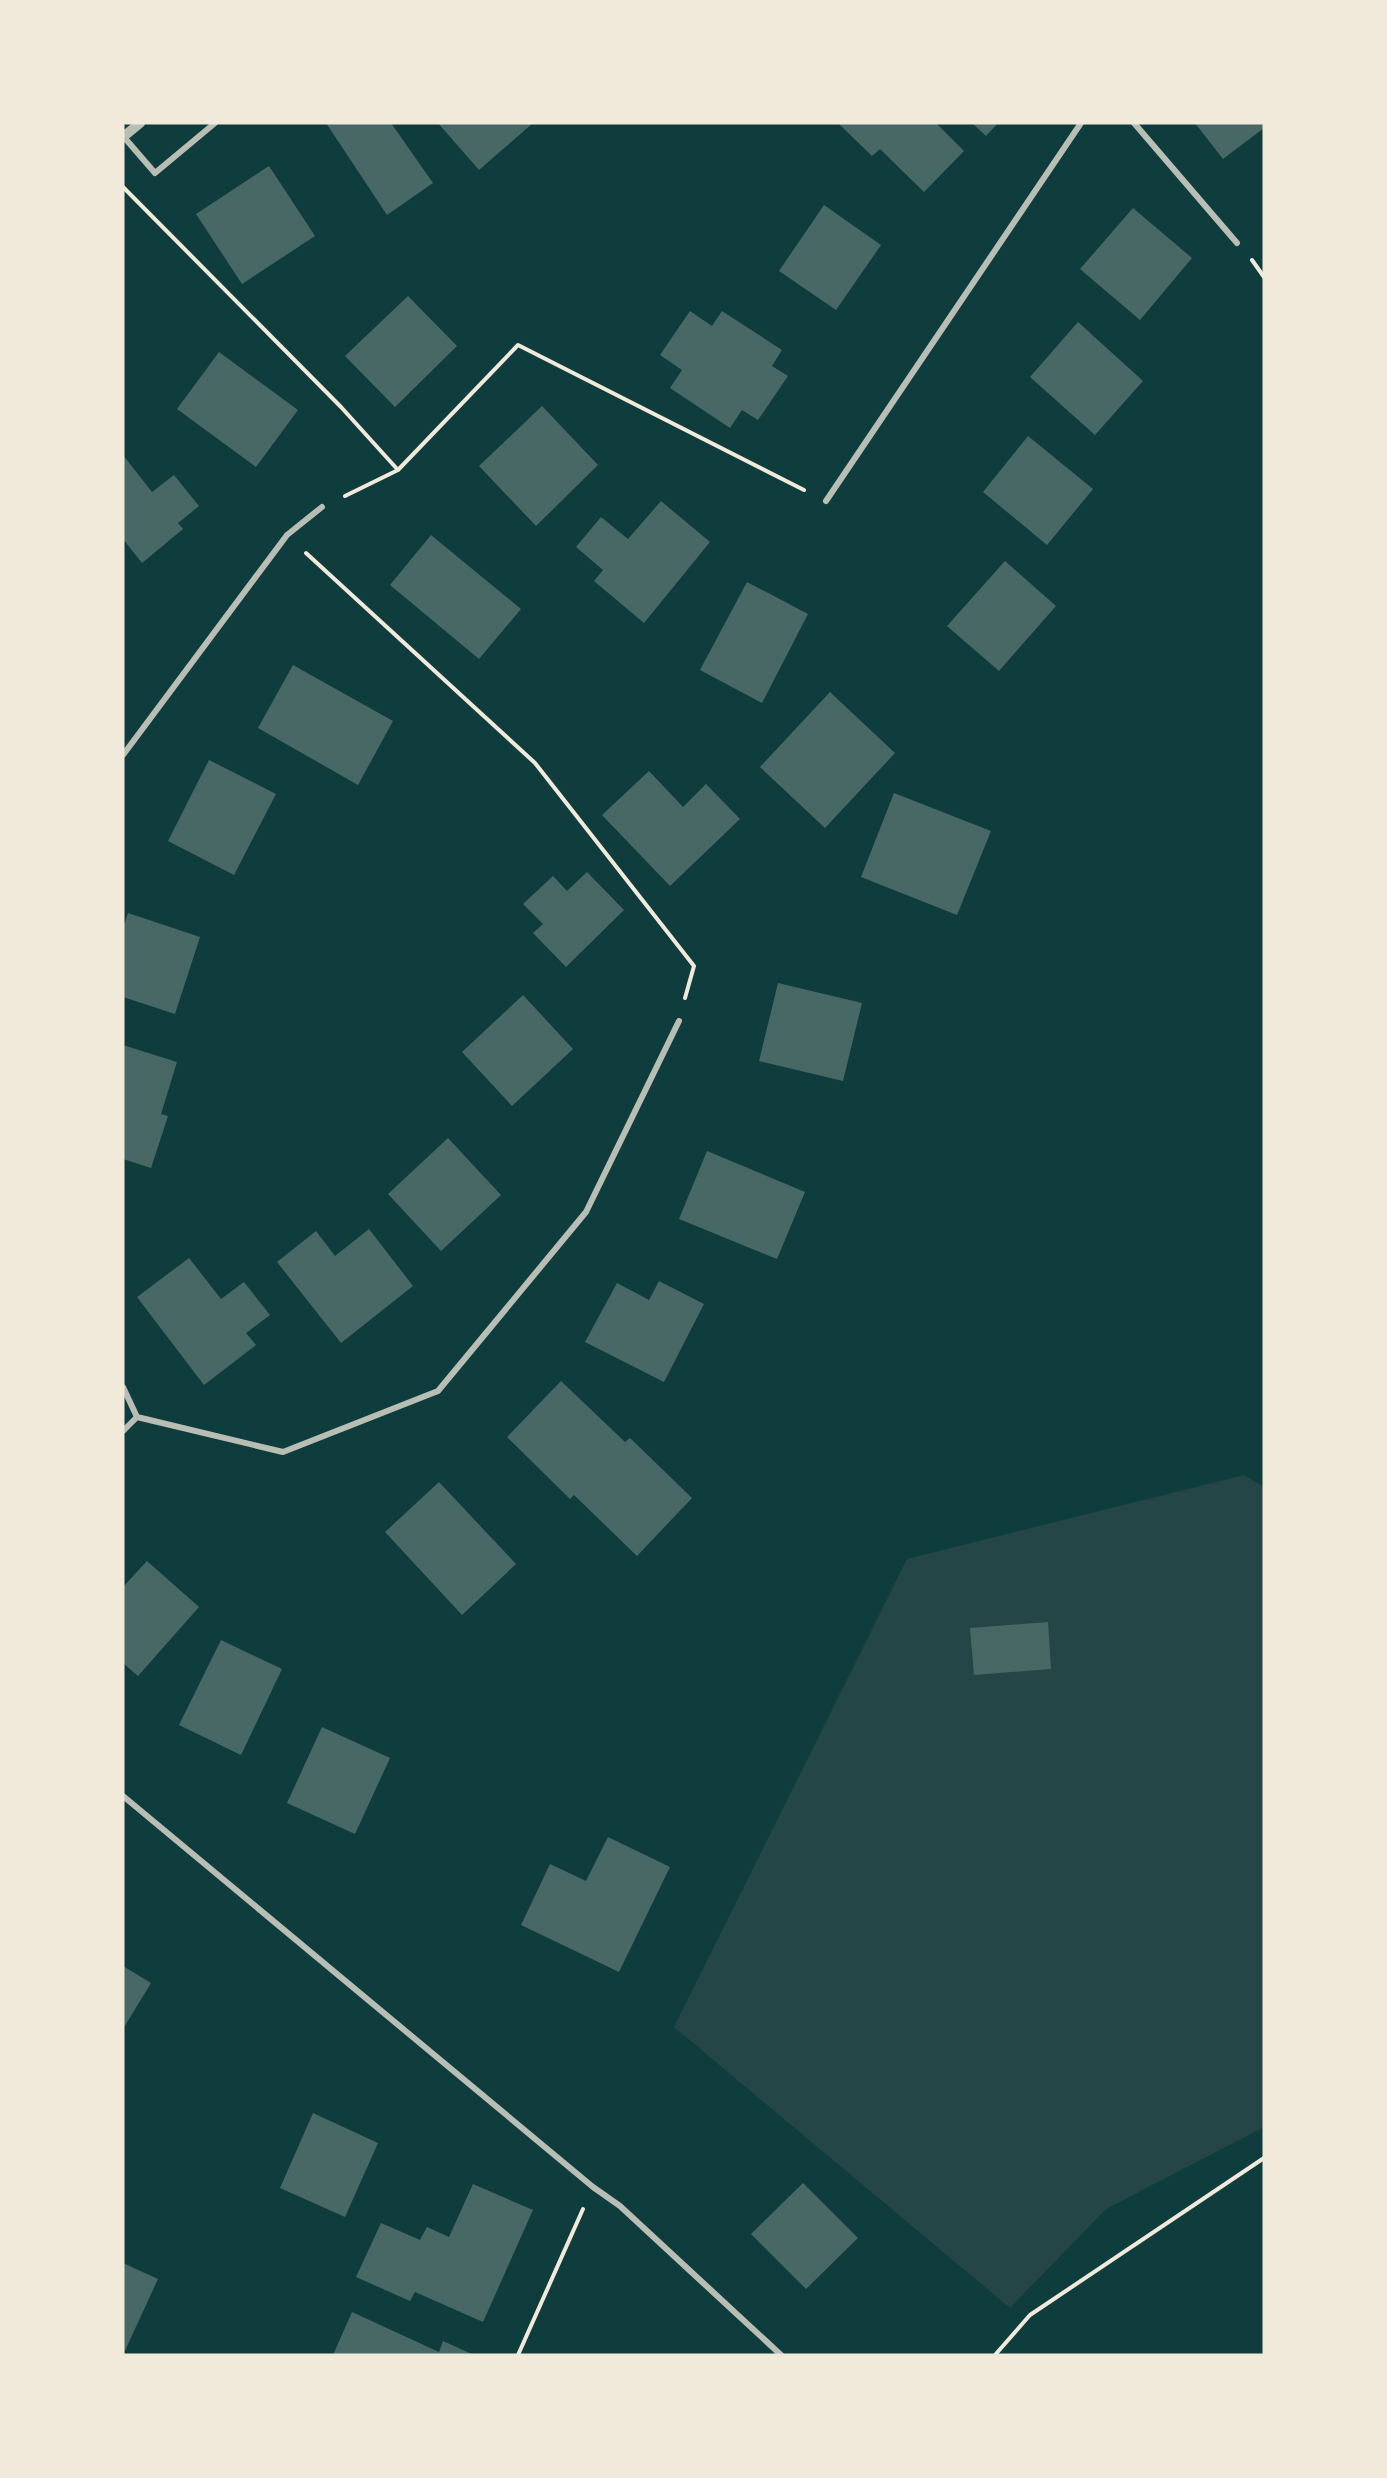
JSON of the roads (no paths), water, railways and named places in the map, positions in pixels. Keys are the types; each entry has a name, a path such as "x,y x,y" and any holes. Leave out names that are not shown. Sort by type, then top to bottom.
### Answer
{"street":[{"path":"140,123 123,136 155,173 215,123"},
{"path":"826,501 1081,123"},
{"path":"1134,123 1237,243"},
{"path":"123,755 287,535 322,507"},
{"path":"137,1417 283,1452 438,1391 586,1212 679,1021"},
{"path":"123,1387 137,1417"},
{"path":"123,1431 137,1417"},
{"path":"123,1796 593,2187 620,2206 781,2355"}]}
